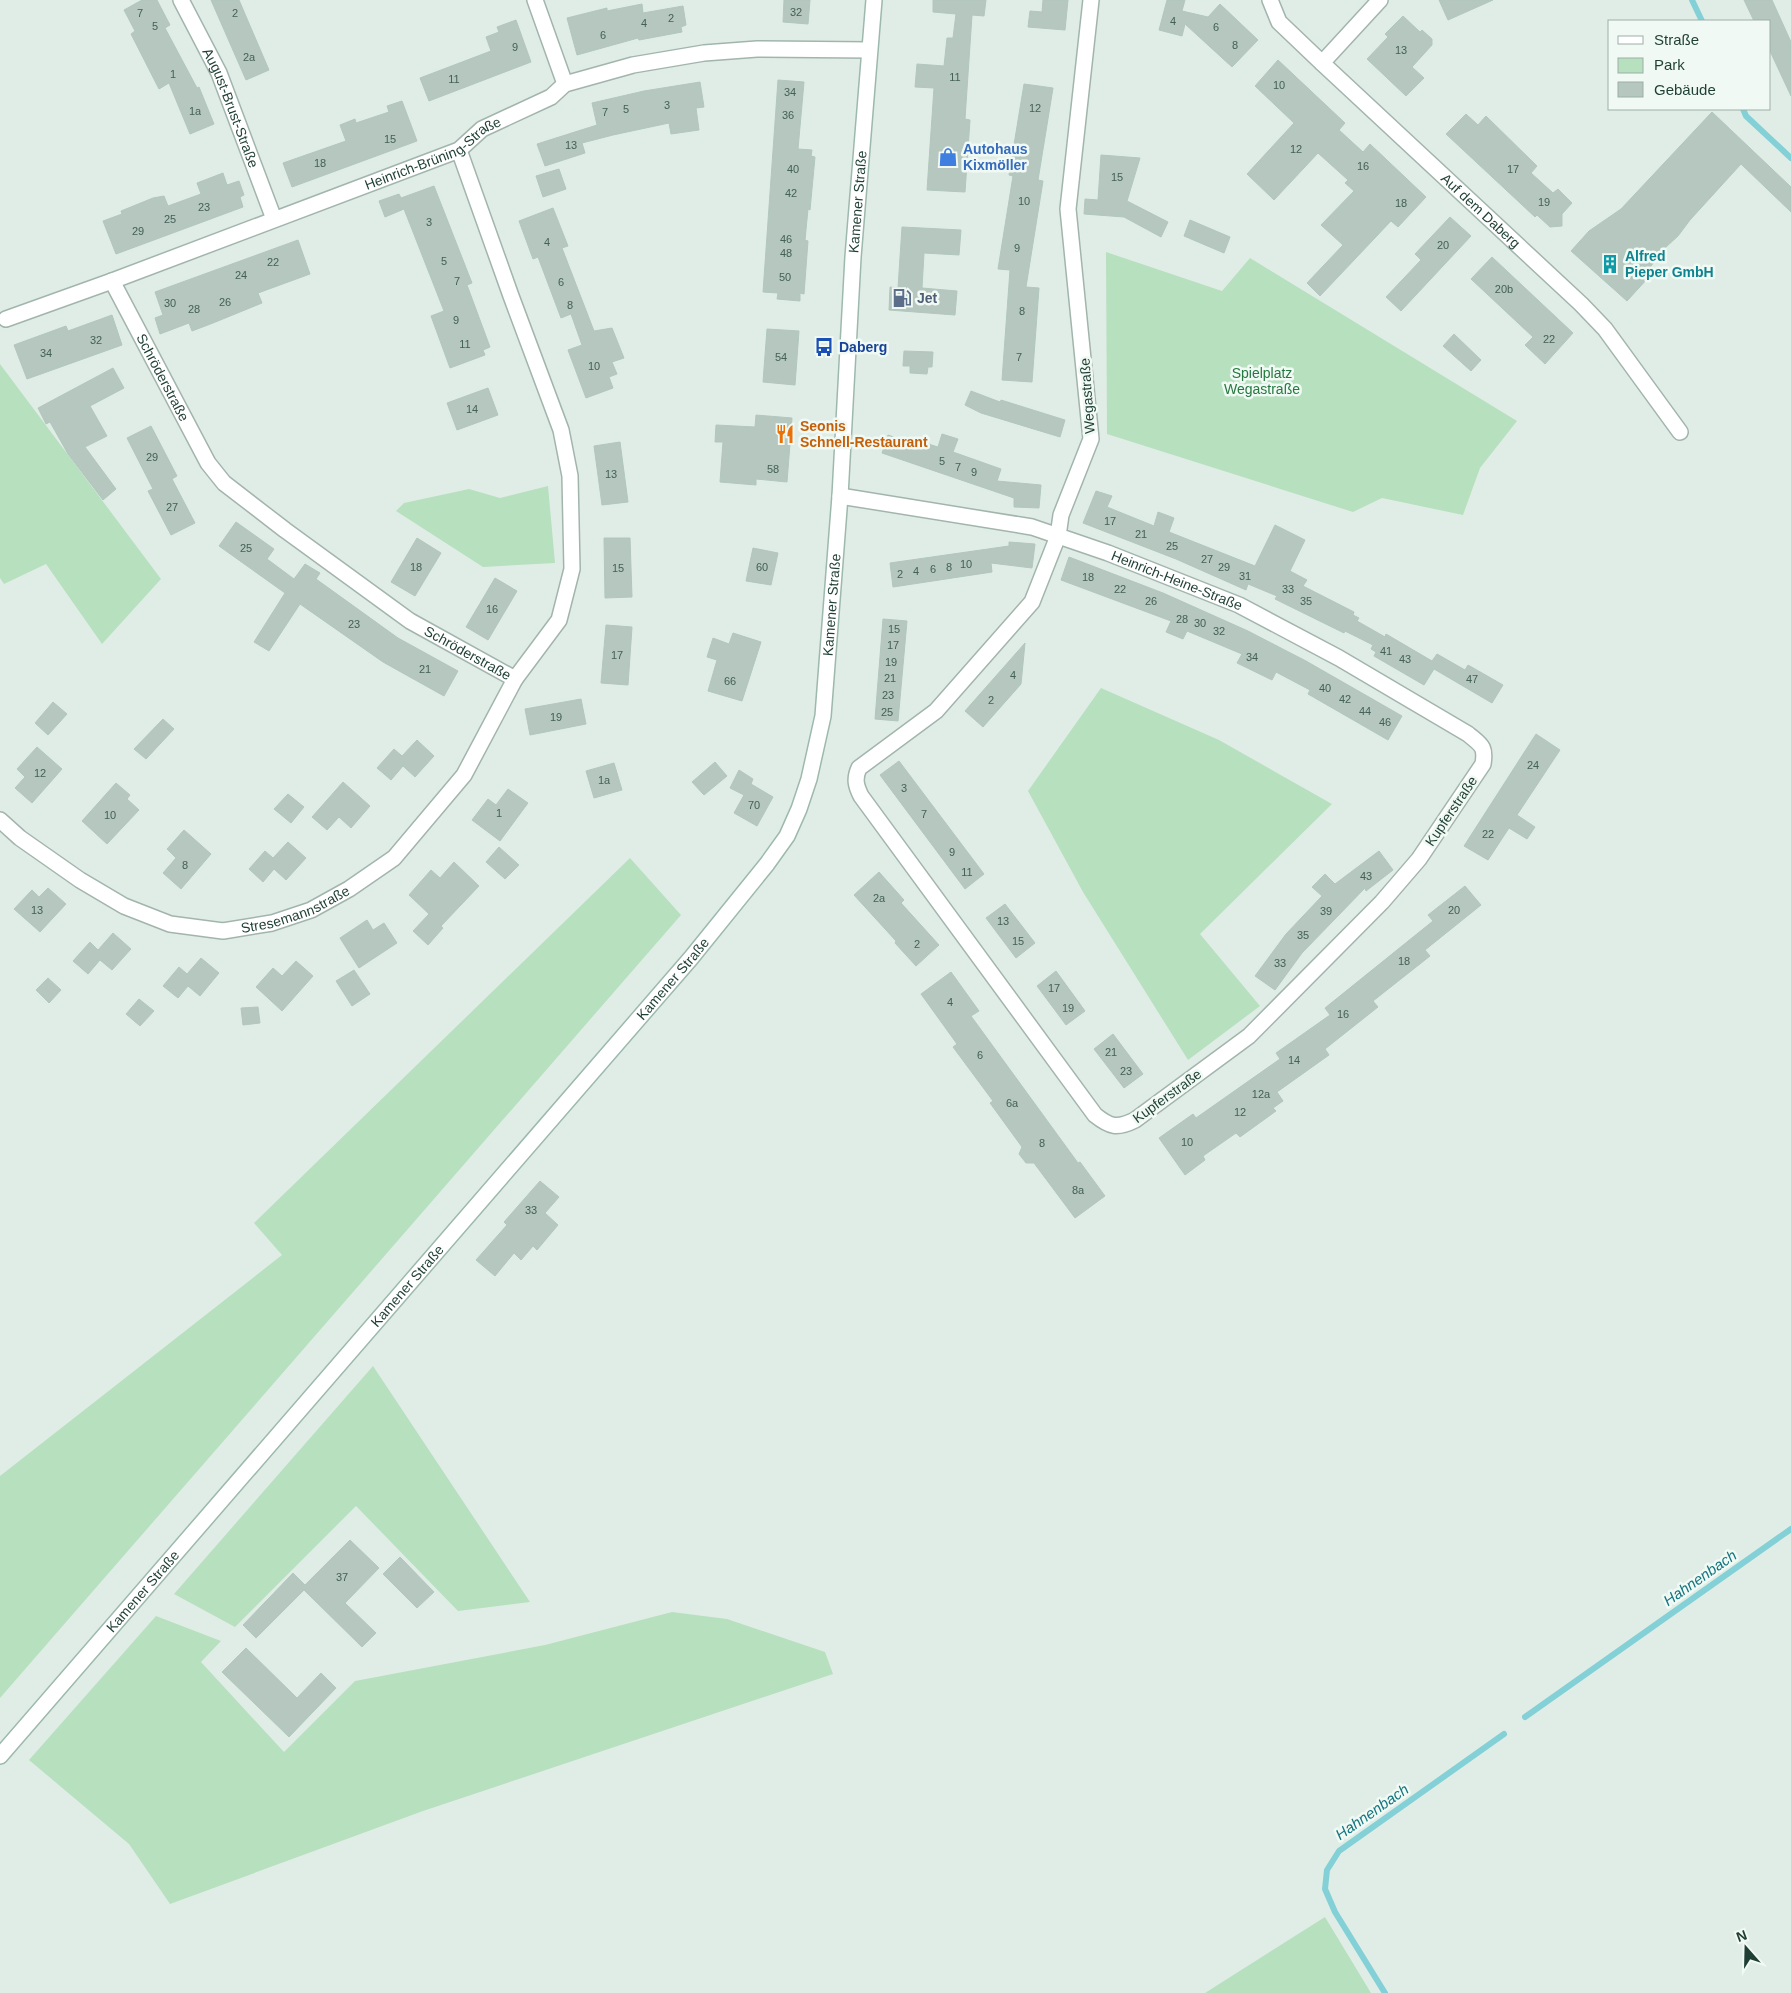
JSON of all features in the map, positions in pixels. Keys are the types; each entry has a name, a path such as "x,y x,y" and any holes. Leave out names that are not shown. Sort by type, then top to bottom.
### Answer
{"street":[{"name":"August-Brust-Straße","path":"181,0 218,73 274,219"},
{"path":"535,0 565,84"},
{"name":"Kamener Straße","path":"0,1756 684,965 767,864 787,836 800,809 809,779 823,716 840,496 853,257 874,0"},
{"name":"Wegastraße","path":"861,796 856,786 855,776 858,768 936,711 1032,602 1058,536 1061,515 1091,439 1068,209 1091,0"},
{"name":"Auf dem Daberg","path":"1270,0 1280,22 1581,304 1605,329 1680,432"},
{"path":"1322,63 1380,0"},
{"name":"Heinrich-Brüning-Straße","path":"6,319 459,150 482,128 551,97 565,84 633,65 704,53 757,49 869,50"},
{"name":"Schröderstraße","path":"112,281 208,463 224,482 285,530 410,621 515,679 560,620 572,569 570,476 558,422 459,150"},
{"name":"Heinrich-Heine-Straße","path":"840,496 1032,527 1108,553 1239,606 1339,658 1468,734 1483,746"},
{"name":"Stresemannstraße","path":"0,820 20,838 80,880 124,906 170,924 223,931 272,923 311,910 349,889 394,858 464,776 515,679"},
{"name":"Kupferstraße","path":"861,796 1095,1114 1105,1123 1124,1126 1135,1120 1249,1036 1382,902 1419,859 1475,777 1483,764 1483,746"}],"green space":[{"name":"Spielplatz Wegastraße","path":"1106,252 1222,291 1250,258 1517,421 1480,468 1463,515 1382,498 1353,512 1107,434"},
{"path":"0,364 161,579 102,644 46,564 4,584 0,578"},
{"path":"548,486 555,563 483,567 396,511 404,503 469,489 500,498"},
{"path":"1101,688 1219,740 1332,804 1200,934 1260,1006 1188,1060 1083,892 1028,791"},
{"path":"630,858 681,915 0,1698 0,1476 282,1255 254,1223"},
{"path":"373,1366 530,1602 458,1611 356,1506 235,1627 174,1594"},
{"path":"672,1612 727,1619 825,1652 833,1674 423,1811 170,1904 129,1844 29,1760 156,1616 221,1641 201,1662 284,1752 355,1681 545,1645"},
{"path":"1325,1917 1371,1993 1205,1993"}],"building":[{"path":"142,0 157,0 170,25 165,28 197,88 199,87 214,124 190,134 169,83 159,89 131,34 135,31 124,10"},
{"path":"211,0 239,0 269,70 246,80"},
{"path":"784,0 810,0 808,24 783,22"},
{"path":"933,0 986,0 984,16 972,15 965,119 970,120 965,192 927,190 934,88 915,87 917,64 944,66 947,38 953,38 956,14 933,12"},
{"path":"1043,0 1068,0 1065,30 1028,27 1030,11 1042,12"},
{"path":"1167,0 1185,0 1182,11 1208,17 1220,4 1258,40 1232,67 1185,24 1182,36 1159,30"},
{"path":"1439,0 1493,0 1448,20"},
{"path":"1744,0 1772,0 1791,42 1791,96 1771,53 1771,20 1754,20"},
{"path":"642,4 643,13 683,6 686,25 681,27 682,32 639,40 638,38 577,55 567,18 607,8 607,11"},
{"path":"1403,16 1420,32 1422,30 1432,39 1432,45 1412,67 1424,78 1406,96 1367,59 1388,37 1385,34"},
{"path":"516,20 531,62 429,101 420,78 491,51 486,37 499,32 497,27"},
{"path":"1278,60 1345,123 1339,130 1363,152 1370,144 1426,197 1398,227 1391,221 1320,296 1307,283 1343,245 1321,225 1354,191 1345,183 1348,180 1318,153 1274,200 1247,174 1294,123 1255,86"},
{"path":"778,80 804,82 798,149 812,150 811,156 815,157 805,240 808,241 804,294 800,293 800,301 777,299 778,293 763,292"},
{"path":"700,82 704,107 696,108 699,130 671,134 669,123 613,135 582,143 585,153 545,166 537,144 597,125 592,103 644,91"},
{"path":"1024,84 1053,88 1038,180 1043,181 1026,287 1039,288 1032,382 1002,380 1010,270 998,269 1013,176 1009,175"},
{"path":"402,101 417,141 292,187 283,163 346,141 340,125 355,119 356,123 389,112 387,106"},
{"path":"1712,112 1791,187 1791,212 1741,164 1690,220 1678,236 1666,247 1644,275 1648,278 1627,301 1571,251 1589,231 1621,209"},
{"path":"1466,114 1478,125 1486,116 1537,166 1531,173 1553,193 1558,189 1572,203 1562,214 1562,226 1550,227 1537,215 1535,217 1446,134"},
{"path":"1101,155 1140,158 1127,201 1168,222 1161,237 1124,217 1084,214 1085,199 1098,200"},
{"path":"559,169 566,189 543,197 536,176"},
{"path":"223,173 227,185 239,181 244,195 240,197 243,207 116,254 103,221 122,214 121,211 153,198 164,196 168,206 201,194 197,183"},
{"path":"434,186 472,283 467,285 490,347 483,350 485,355 450,368 431,316 444,311 404,209 385,217 379,201 399,194 401,198"},
{"path":"553,208 568,246 562,248 594,331 612,328 624,358 612,362 617,374 609,377 613,388 586,398 568,350 582,345 571,314 561,318 538,257 533,259 519,221"},
{"path":"1450,217 1471,236 1401,311 1386,297 1421,260 1415,254"},
{"path":"1190,220 1230,237 1224,253 1184,236"},
{"path":"902,227 961,230 959,255 924,253 922,288 957,291 955,315 889,310 890,287 898,288"},
{"path":"298,240 310,274 258,293 262,303 213,323 192,331 189,323 160,334 155,318 163,315 155,292"},
{"path":"1492,257 1573,333 1545,364 1525,345 1533,337 1471,279"},
{"path":"112,315 122,345 27,379 14,345 66,326 68,331"},
{"path":"767,329 799,331 795,385 763,382"},
{"path":"1454,334 1481,360 1471,371 1443,346"},
{"path":"904,351 933,352 932,367 928,367 927,374 910,373 910,366 903,366"},
{"path":"113,368 124,388 90,406 107,436 85,447 116,489 103,500 68,454 50,422 46,424 38,408"},
{"path":"488,388 498,415 457,430 447,403"},
{"path":"971,391 1000,402 1001,400 1065,420 1060,437 981,413 965,405"},
{"path":"756,415 792,418 787,482 756,479 756,485 720,482 723,442 715,442 716,425 755,427"},
{"path":"151,426 177,476 172,479 195,523 171,535 148,491 153,489 127,438"},
{"path":"942,434 958,439 953,452 1001,469 997,481 1041,485 1039,508 1014,507 1014,498 882,453 888,435 905,441 906,437 938,447"},
{"path":"620,442 628,502 602,505 594,446"},
{"path":"1096,491 1112,496 1107,507 1154,526 1158,512 1174,518 1169,532 1255,566 1275,525 1305,540 1290,571 1307,580 1303,586 1354,612 1353,615 1359,618 1357,621 1385,637 1386,634 1432,661 1437,654 1465,670 1468,665 1503,685 1492,703 1434,669 1424,685 1374,656 1376,652 1371,649 1373,645 1275,599 1277,596 1248,584 1246,590 1176,559 1083,523"},
{"path":"236,522 274,549 267,559 294,579 305,564 320,573 316,579 398,638 458,671 444,696 383,662 300,604 269,651 254,642 285,593 219,546"},
{"path":"417,538 441,553 415,596 391,582"},
{"path":"604,538 630,538 632,597 605,598"},
{"path":"1009,542 1035,544 1032,568 991,563 992,572 893,587 890,563 1009,546"},
{"path":"753,548 778,553 771,585 746,581"},
{"path":"1069,557 1163,593 1248,631 1306,661 1402,716 1388,740 1308,694 1310,690 1276,672 1272,680 1237,663 1242,654 1187,631 1183,639 1166,632 1171,621 1061,580"},
{"path":"495,578 517,591 488,640 466,627"},
{"path":"883,619 907,621 898,721 875,719"},
{"path":"606,625 632,627 628,685 601,683"},
{"path":"733,633 761,642 742,701 708,691 717,660 707,657 713,638 729,644"},
{"path":"1025,643 1021,684 983,727 965,711"},
{"path":"581,699 586,724 530,735 525,709"},
{"path":"53,702 67,714 48,735 35,723"},
{"path":"163,719 174,729 146,759 134,749"},
{"path":"1536,734 1560,750 1517,815 1535,827 1527,839 1509,828 1488,860 1464,846"},
{"path":"417,740 434,756 415,777 403,766 391,780 377,768 394,749 402,756"},
{"path":"37,747 62,769 32,803 15,788 25,777 17,769"},
{"path":"899,761 984,874 965,889 880,775"},
{"path":"715,762 727,776 704,795 692,782"},
{"path":"614,763 622,790 594,798 586,771"},
{"path":"739,770 753,779 751,784 773,797 757,826 734,813 744,795 730,788"},
{"path":"343,782 370,806 351,828 339,817 327,830 312,817"},
{"path":"116,783 130,795 127,799 139,810 107,844 82,821"},
{"path":"508,789 528,803 500,841 472,820 488,799 496,805"},
{"path":"288,794 304,807 291,823 274,809"},
{"path":"184,830 211,854 181,889 163,873 176,858 167,849"},
{"path":"288,842 306,858 286,880 274,869 263,882 249,869 265,851 273,858"},
{"path":"499,847 519,865 505,879 486,862"},
{"path":"1379,851 1393,870 1366,891 1365,888 1302,953 1275,990 1255,976 1286,934 1322,896 1312,887 1325,874 1335,884"},
{"path":"454,862 479,886 441,926 443,928 428,945 413,931 429,914 409,895 431,870 440,878"},
{"path":"879,872 904,900 901,903 939,945 916,966 854,895"},
{"path":"1465,886 1481,905 1425,950 1430,956 1373,1001 1378,1007 1325,1049 1329,1055 1277,1092 1283,1101 1273,1108 1276,1111 1240,1137 1236,1133 1203,1156 1205,1160 1185,1175 1159,1138 1193,1114 1196,1118 1280,1059 1276,1053 1330,1015 1325,1008 1433,921 1428,915"},
{"path":"48,888 66,904 40,932 14,909 32,890 39,897"},
{"path":"1005,904 1035,943 1016,958 986,918"},
{"path":"367,920 373,930 384,923 397,943 359,968 340,938"},
{"path":"113,933 131,949 112,970 100,960 88,974 73,961 90,942 98,950"},
{"path":"201,958 219,973 200,996 188,986 178,998 163,986 179,967 187,974"},
{"path":"296,961 313,976 282,1011 256,987 273,968 282,976"},
{"path":"354,970 370,994 352,1006 336,981"},
{"path":"1056,971 1085,1011 1066,1025 1037,986"},
{"path":"951,972 979,1011 971,1016 1078,1163 1080,1162 1105,1196 1075,1218 1034,1163 1026,1163 1019,1154 1022,1147 990,1103 993,1101 953,1047 957,1044 921,994"},
{"path":"48,978 61,990 49,1003 36,990"},
{"path":"139,999 154,1011 140,1026 126,1014"},
{"path":"258,1007 260,1023 243,1025 241,1008"},
{"path":"1113,1034 1143,1074 1124,1088 1094,1049"},
{"path":"540,1181 559,1197 545,1213 558,1225 537,1250 533,1246 521,1260 514,1253 495,1276 476,1260 507,1225 504,1222"},
{"path":"350,1540 379,1568 345,1603 376,1633 362,1647 304,1590 256,1638 243,1625 293,1573 305,1585"},
{"path":"400,1557 434,1592 417,1608 383,1574"},
{"path":"246,1648 297,1698 321,1673 336,1688 289,1737 222,1672"}],"waterway":[{"path":"1692,0 1702,20"},
{"path":"1743,110 1746,116 1791,158"},
{"name":"Hahnenbach","path":"1525,1717 1791,1529"},
{"name":"Hahnenbach","path":"1385,1993 1335,1912 1325,1889 1327,1870 1339,1851 1504,1734"}],"place":[{"name":"Autohaus Kixmöller","path":"948,157"},
{"name":"Alfred Pieper GmbH","path":"1610,264"},
{"name":"Jet","path":"902,298"},
{"name":"Daberg","path":"824,347"},
{"name":"Seonis Schnell-Restaurant","path":"785,434"}]}
